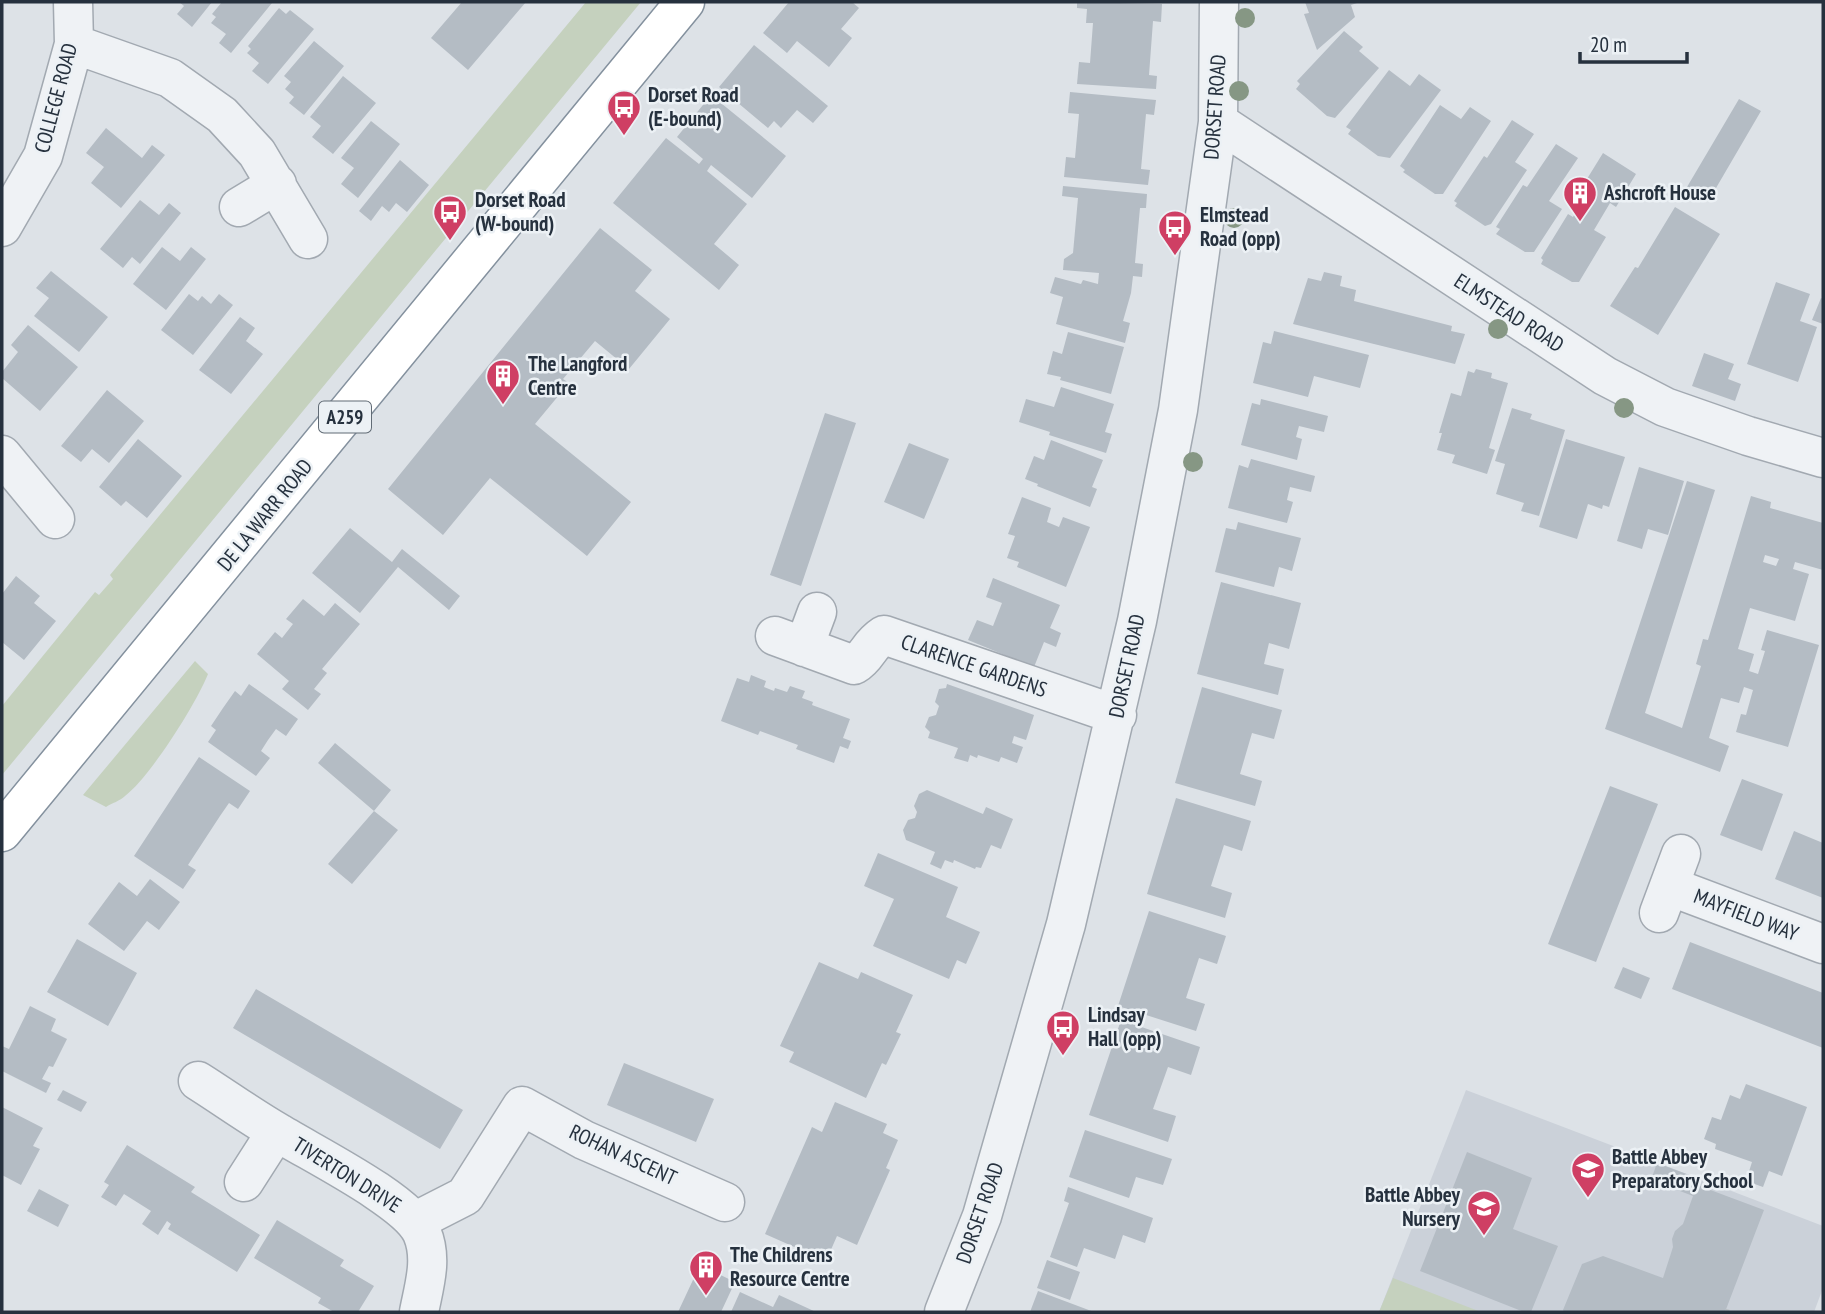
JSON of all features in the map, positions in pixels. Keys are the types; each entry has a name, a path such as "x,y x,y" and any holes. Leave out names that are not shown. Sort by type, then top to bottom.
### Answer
{"highway":[{"name":"DE LA WARR ROAD","path":"2,832 685,2"}],"street":[{"name":"COLLEGE ROAD","path":"2,227 43,156 74,44 73,2"},
{"name":"DORSET ROAD","path":"944,1312 982,1216 1066,924 1117,715 1178,410 1217,122 1219,2"},
{"path":"74,44 170,78 222,115 257,153 309,239"},
{"name":"ELMSTEAD ROAD","path":"1217,122 1605,376 1665,407 1748,436 1823,457"},
{"path":"239,207 277,184"},
{"path":"6,469 55,519"},
{"name":"CLARENCE GARDENS","path":"798,632 854,665 864,659 871,643 884,635 1117,715"},
{"name":"MAYFIELD WAY","path":"1670,884 1823,944"},
{"name":"TIVERTON DRIVE","path":"198,1081 276,1132 393,1201 416,1221 424,1236 429,1257 419,1312"},
{"name":"TIVERTON DRIVE","path":"416,1221 465,1196 522,1106"},
{"name":"ROHAN ASCENT","path":"522,1106 584,1140 725,1202"},
{"name":"TIVERTON DRIVE","path":"244,1182 276,1132"}],"shaded area":[{"name":"Battle Abbey Preparatory School","path":"1466,1090 1823,1226 1823,1288 1814,1312 1379,1312"}],"green space":[{"path":"586,2 641,2 2,775 2,706 95,592 99,595 113,579 110,575"},
{"path":"195,661 208,674 183,721 147,773 123,798 106,807 83,795"},
{"path":"1393,1278 1481,1312 1379,1312"}],"building":[{"path":"179,2 212,2 192,27 177,14 184,6"},
{"path":"222,2 272,3 231,53 219,43 226,34 211,23 216,17 212,14"},
{"path":"462,2 526,2 468,70 431,38"},
{"path":"789,2 852,2 859,8 841,29 852,38 829,67 797,41 787,53 763,33"},
{"path":"1077,2 1162,4 1161,22 1153,21 1149,75 1157,76 1156,89 1077,84 1079,62 1090,63 1093,23 1086,23 1087,9 1077,8"},
{"path":"1305,2 1360,2 1351,5 1355,17 1317,50 1304,14 1309,13"},
{"path":"279,8 286,14 290,10 314,29 268,84 252,71 259,63 247,53 251,49 248,46"},
{"path":"1344,31 1363,47 1359,51 1379,68 1335,118 1327,116 1296,89 1300,84 1297,81"},
{"path":"314,41 344,66 304,115 289,103 294,97 285,89 291,82 284,76"},
{"path":"754,45 828,106 813,123 797,110 781,128 774,121 768,128 719,87"},
{"path":"1389,70 1410,86 1419,74 1441,90 1390,158 1378,156 1348,134 1351,130 1346,127"},
{"path":"343,76 376,103 333,154 312,137 321,126 310,117"},
{"path":"1070,92 1156,100 1154,115 1146,114 1141,169 1150,170 1148,185 1064,177 1066,157 1075,158 1079,114 1068,113"},
{"path":"711,95 786,156 752,198 711,165 707,171 747,204 714,244 739,265 719,290 613,203 666,138 699,164 703,159 677,137"},
{"path":"1739,99 1761,111 1709,200 1687,187"},
{"path":"1440,105 1461,119 1470,107 1491,121 1443,194 1435,194 1403,172 1405,170 1400,166"},
{"path":"1512,120 1534,134 1515,162 1527,170 1491,224 1485,226 1455,206 1457,203 1454,201"},
{"path":"371,121 400,144 358,198 341,184 354,168 341,158"},
{"path":"106,128 142,158 152,145 165,155 121,208 91,183 104,167 86,153"},
{"path":"1556,144 1578,158 1549,201 1562,209 1534,252 1525,252 1496,234 1500,229 1496,227 1523,185 1527,187"},
{"name":"Ashcroft House","path":"1603,153 1636,174 1616,207 1610,203 1594,230 1606,237 1579,282 1572,282 1541,264 1541,258 1568,214 1573,217 1588,191 1582,187"},
{"path":"400,160 429,185 407,212 396,203 389,212 382,206 371,221 359,211"},
{"path":"1063,186 1147,194 1146,208 1140,208 1135,263 1143,264 1142,277 1133,276 1123,321 1130,323 1125,343 1056,324 1063,297 1050,293 1055,277 1081,284 1083,280 1098,284 1099,273 1063,270 1064,259 1073,253 1078,198 1062,196"},
{"path":"140,200 159,215 169,203 181,213 140,264 132,257 123,268 100,249"},
{"path":"1675,207 1720,234 1658,335 1610,306 1635,267 1638,268"},
{"name":"The Langford Centre","path":"600,228 652,270 635,291 670,319 629,369 595,341 563,379 569,383 535,424 631,502 587,556 490,478 443,535 388,489"},
{"path":"162,247 180,261 191,247 206,259 166,310 133,284"},
{"path":"51,271 108,317 79,352 34,316 49,298 36,288"},
{"path":"1324,272 1342,276 1340,286 1356,290 1354,301 1452,326 1451,331 1465,334 1455,364 1293,324 1308,278 1321,281"},
{"path":"1776,282 1810,294 1800,321 1817,327 1798,382 1747,364"},
{"path":"189,294 198,301 202,296 211,304 219,294 233,305 193,355 161,330"},
{"path":"1821,298 1823,299 1823,324 1812,320"},
{"path":"240,317 255,328 246,341 263,354 231,394 199,370"},
{"path":"28,325 78,367 40,411 2,378 2,372 18,352 11,345"},
{"path":"1274,331 1369,355 1360,388 1314,376 1308,397 1253,383 1263,342 1271,344"},
{"path":"1068,332 1124,347 1111,394 1047,374 1053,351 1062,354"},
{"path":"1704,353 1734,364 1728,379 1741,384 1735,401 1692,386"},
{"path":"1476,369 1492,373 1491,378 1508,383 1489,448 1495,450 1487,474 1452,463 1455,455 1437,450 1442,433 1439,433 1451,393 1461,396 1468,371 1474,373"},
{"path":"1061,387 1114,404 1105,432 1112,434 1106,453 1049,435 1050,432 1019,422 1026,399 1054,407"},
{"path":"107,390 144,421 109,463 92,449 81,462 61,446"},
{"path":"1261,399 1328,416 1324,432 1299,426 1296,437 1302,439 1297,460 1241,445 1252,403 1260,405"},
{"path":"1512,408 1532,414 1530,419 1565,430 1539,516 1521,511 1524,503 1496,494 1505,464 1495,461"},
{"path":"825,413 856,423 801,586 770,575"},
{"path":"138,439 182,476 147,518 126,501 121,506 99,487"},
{"path":"1566,439 1625,457 1609,507 1603,505 1602,509 1588,504 1577,539 1539,527"},
{"path":"1051,440 1103,460 1092,487 1097,489 1090,507 1025,479 1034,456 1044,460"},
{"path":"909,443 949,459 924,519 884,502"},
{"path":"1251,459 1315,476 1311,492 1290,487 1287,500 1293,502 1287,523 1228,508 1239,465 1248,468"},
{"path":"1639,467 1684,481 1668,535 1648,529 1642,549 1617,541"},
{"path":"1687,481 1715,490 1645,713 1682,728 1701,666 1696,664 1703,639 1708,640 1751,496 1771,502 1770,508 1823,523 1823,570 1795,562 1793,569 1809,574 1795,621 1750,608 1738,649 1754,654 1749,671 1758,674 1765,651 1761,650 1767,630 1819,645 1788,747 1736,732 1741,714 1746,715 1753,690 1744,687 1739,703 1721,698 1709,738 1729,746 1720,772 1605,729","holes":["1765,555 1779,559 1776,566 1763,562"]},
{"path":"1022,497 1051,508 1047,522 1059,527 1063,517 1090,527 1066,587 1017,567 1019,562 1007,558 1015,536 1008,534"},
{"path":"1238,522 1301,538 1292,571 1279,567 1274,587 1215,572 1226,528 1236,530"},
{"path":"350,528 392,562 402,549 460,596 449,610 398,567 360,613 312,573"},
{"path":"16,576 40,596 34,603 56,621 24,660 2,642 2,594"},
{"path":"993,578 1060,605 1050,628 1061,633 1056,647 1044,642 1034,667 968,640 977,620 993,626 1002,603 986,597"},
{"path":"1221,582 1301,603 1289,649 1269,643 1264,664 1284,669 1278,695 1197,674"},
{"path":"303,599 324,616 335,603 360,624 322,669 327,673 314,689 321,694 308,710 282,689 289,681 257,654 275,632 282,638 293,624 286,619"},
{"path":"751,675 766,681 764,687 774,691 775,688 787,692 790,686 805,691 802,698 813,702 812,705 850,719 843,738 851,741 848,749 840,746 834,763 796,749 798,745 760,731 758,735 721,721 737,678 749,682"},
{"path":"249,684 298,719 286,736 276,729 261,751 270,758 256,776 208,742 216,730 211,726 235,691 241,696"},
{"path":"947,684 1034,715 1026,740 1014,736 1012,743 1023,747 1017,763 1001,757 999,762 978,755 977,758 970,755 968,762 954,758 958,748 928,738 930,732 925,727 929,717 936,715 939,706 935,702 939,689 946,688"},
{"path":"1202,687 1282,710 1274,739 1252,733 1240,774 1262,781 1255,806 1175,783"},
{"path":"335,743 391,790 374,811 318,763"},
{"path":"199,757 250,791 238,809 229,803 220,816 188,865 196,870 183,889 134,856"},
{"path":"1742,779 1783,794 1762,851 1720,835"},
{"path":"1610,786 1658,804 1596,962 1548,944"},
{"path":"927,790 983,814 986,807 1013,819 1001,849 991,845 981,868 975,869 954,860 953,863 945,860 941,869 930,864 935,852 906,840 903,830 908,820 915,818 917,812 914,806 919,794"},
{"path":"1176,798 1251,821 1242,851 1224,845 1211,886 1232,893 1225,918 1147,894"},
{"path":"374,811 398,830 352,884 328,864"},
{"path":"1794,831 1823,843 1823,898 1775,879"},
{"path":"878,853 958,887 946,917 980,932 966,964 957,960 949,979 873,946 894,899 864,886"},
{"path":"150,879 180,902 159,930 147,921 124,951 88,924 119,882 137,896"},
{"path":"1149,911 1226,936 1217,964 1199,958 1186,998 1205,1004 1196,1031 1118,1006"},
{"path":"77,939 137,973 108,1026 47,992"},
{"path":"1690,942 1823,993 1823,1048 1672,989"},
{"path":"819,962 858,979 861,972 913,995 896,1032 901,1034 886,1065 882,1063 866,1098 789,1062 794,1052 780,1046"},
{"path":"1623,967 1650,978 1641,999 1614,988"},
{"path":"256,989 463,1110 440,1149 233,1028"},
{"path":"30,1006 56,1019 51,1031 67,1039 53,1067 49,1066 42,1079 51,1083 46,1093 2,1071 2,1046 9,1049"},
{"path":"1121,1020 1200,1047 1191,1075 1168,1067 1153,1109 1176,1116 1168,1142 1089,1115"},
{"path":"624,1063 714,1099 696,1142 607,1105"},
{"path":"1746,1084 1807,1107 1782,1176 1769,1171 1763,1187 1746,1181 1752,1162 1715,1149 1716,1144 1704,1139 1712,1117 1721,1120 1730,1095 1740,1099"},
{"path":"63,1090 87,1102 81,1112 57,1100"},
{"path":"835,1102 887,1124 883,1133 898,1140 886,1168 890,1170 857,1245 837,1236 826,1261 765,1234 812,1127 822,1132"},
{"path":"2,1107 43,1128 33,1146 40,1149 21,1185 2,1175"},
{"path":"1085,1130 1172,1159 1163,1185 1136,1177 1129,1198 1069,1177"},
{"path":"127,1145 195,1187 191,1192 260,1235 237,1272 168,1229 171,1224 167,1221 158,1235 142,1224 151,1211 124,1194 116,1206 101,1197 109,1185 104,1182"},
{"name":"Battle Abbey Nursery","path":"1467,1152 1532,1178 1513,1229 1558,1246 1531,1312 1524,1312 1420,1271"},
{"path":"1657,1163 1700,1179 1697,1185 1764,1210 1725,1312 1564,1312 1582,1264 1603,1256 1663,1278 1673,1247 1672,1239 1675,1231 1683,1224 1693,1196 1651,1180"},
{"path":"1068,1187 1153,1218 1145,1243 1123,1235 1115,1259 1084,1248 1077,1267 1050,1257 1069,1203 1064,1201"},
{"path":"39,1189 69,1205 58,1227 27,1211"},
{"path":"277,1220 344,1260 340,1266 374,1286 358,1312 334,1312 318,1303 321,1298 254,1258"},
{"path":"1047,1260 1080,1272 1070,1300 1037,1288"},
{"name":"The Childrens Resource Centre","path":"700,1265 735,1282 721,1312 678,1312"},
{"path":"1038,1291 1094,1312 1030,1312"},
{"name":"The Childrens Resource Centre","path":"740,1292 773,1307 779,1295 816,1312 731,1312"}],"place":[{"name":"Dorset Road (E-bound)","path":"624,137"},
{"name":"Ashcroft House","path":"1580,223"},
{"name":"Dorset Road (W-bound)","path":"450,242"},
{"name":"Elmstead Road (opp)","path":"1175,257"},
{"name":"The Langford Centre","path":"503,406"},
{"name":"Lindsay Hall (opp)","path":"1063,1057"},
{"name":"Battle Abbey Preparatory School","path":"1588,1199"},
{"name":"Battle Abbey Nursery","path":"1484,1237"},
{"name":"The Childrens Resource Centre","path":"706,1297"}]}
